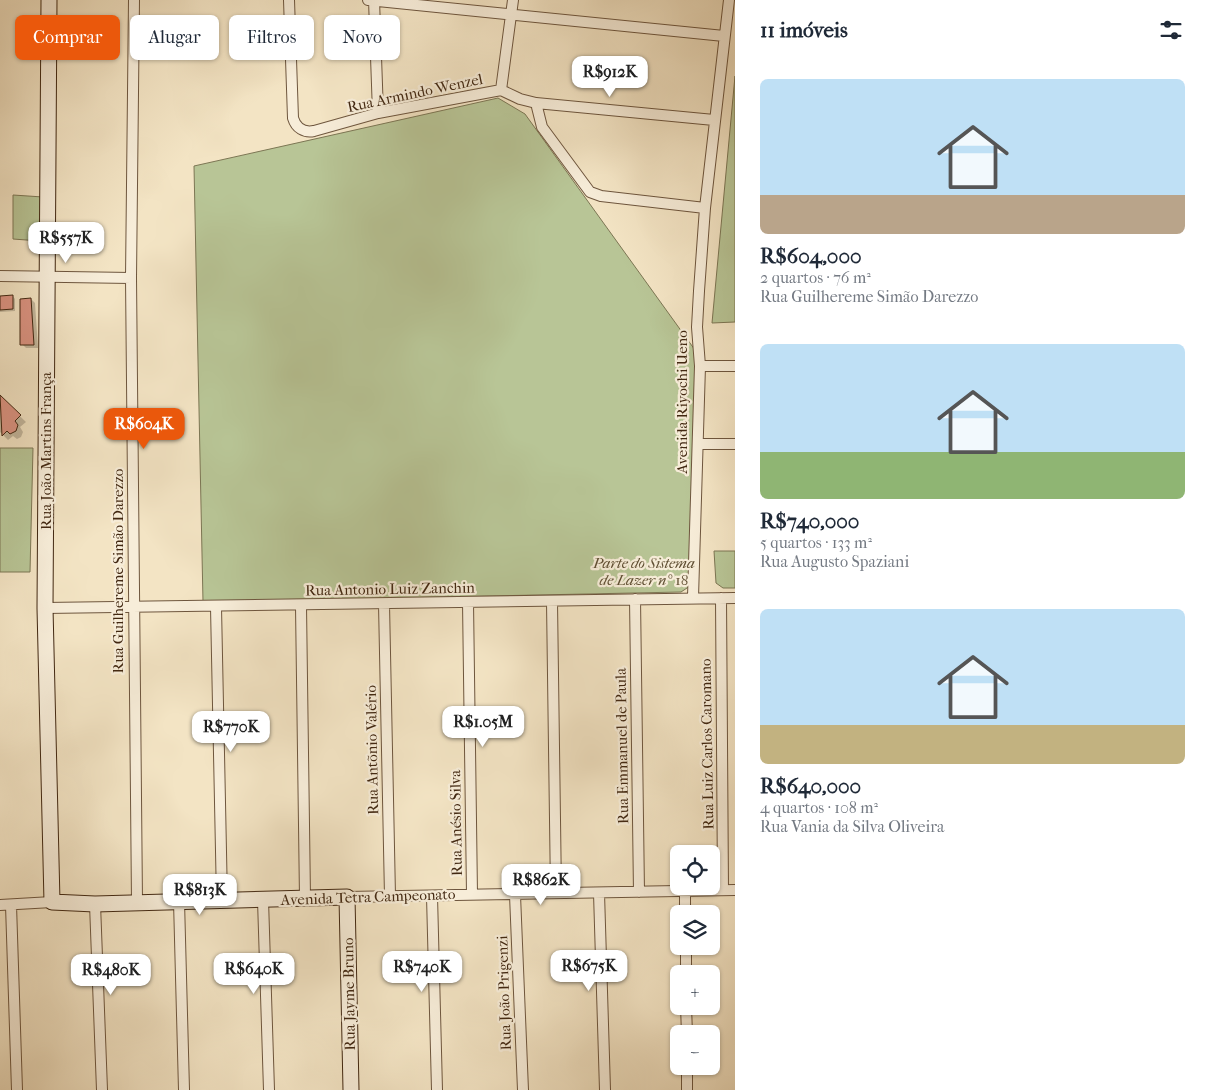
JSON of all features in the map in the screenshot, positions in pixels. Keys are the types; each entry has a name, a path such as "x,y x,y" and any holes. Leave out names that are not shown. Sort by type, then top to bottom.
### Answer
{"main road":[{"name":"Rua João Martins França","path":"49,0 45,608 52,902"},
{"name":"Avenida Tetra Campeonato","path":"52,902 95,904 137,901 347,897"},
{"name":"Rua Jayme Bruno","path":"347,897 352,1090"}],"street":[{"name":"Rua Guilhereme Simão Darezzo","path":"134,0 131,278 137,901"},
{"name":"Rua Armindo Wenzel","path":"289,0 293,118 301,129 314,131 378,113 501,90 520,99 536,103 714,120"},
{"path":"368,0 427,3 724,36"},
{"path":"374,0 378,113"},
{"path":"501,90 513,0"},
{"name":"Avenida Riyochi Ueno","path":"693,597 700,366 697,327 705,208 728,0"},
{"path":"536,103 542,127 590,192 601,196 705,208"},
{"path":"0,276 131,278"},
{"path":"700,366 735,366"},
{"path":"698,444 735,444"},
{"name":"Rua Antonio Luiz Zanchin","path":"45,608 302,606 552,602 693,597 735,598"},
{"name":"Rua Luiz Carlos Caromano","path":"721,598 723,889"},
{"name":"Rua Emmanuel de Paula","path":"635,599 639,892"},
{"name":"Rua Anésio Silva","path":"468,602 472,894"},
{"path":"552,602 556,892"},
{"name":"Rua Antõnio Valério","path":"384,604 390,896"},
{"path":"302,606 305,898"},
{"path":"216,607 222,900"},
{"name":"Avenida Tetra Campeonato","path":"720,889 735,890"},
{"name":"Avenida Tetra Campeonato","path":"347,897 670,891"},
{"path":"599,893 605,1090"},
{"name":"Rua João Prigenzi","path":"515,895 523,1090"},
{"path":"432,896 437,1090"},
{"path":"264,900 269,1090"},
{"path":"179,901 184,1090"},
{"name":"Avenida Tetra Campeonato","path":"0,905 52,902"},
{"path":"95,904 102,1090"},
{"path":"11,905 17,1090"},
{"path":"687,1075 688,1090"}],"green space":[{"path":"735,76 735,322 712,323"},
{"path":"498,98 525,114 695,350 693,584 681,592 203,602 194,166"},
{"path":"13,195 43,197 40,241 13,239"},
{"path":"0,448 33,448 30,572 0,572"},
{"name":"Parte do Sistema de Lazer nº 18","path":"714,551 735,551 735,588 723,588 716,583"}],"building":[{"path":"13,295 13,309 0,310 0,296"},
{"path":"31,298 34,345 20,345 20,299"},
{"path":"0,395 21,415 15,421 18,425 16,431 10,434 7,431 2,436"}]}
